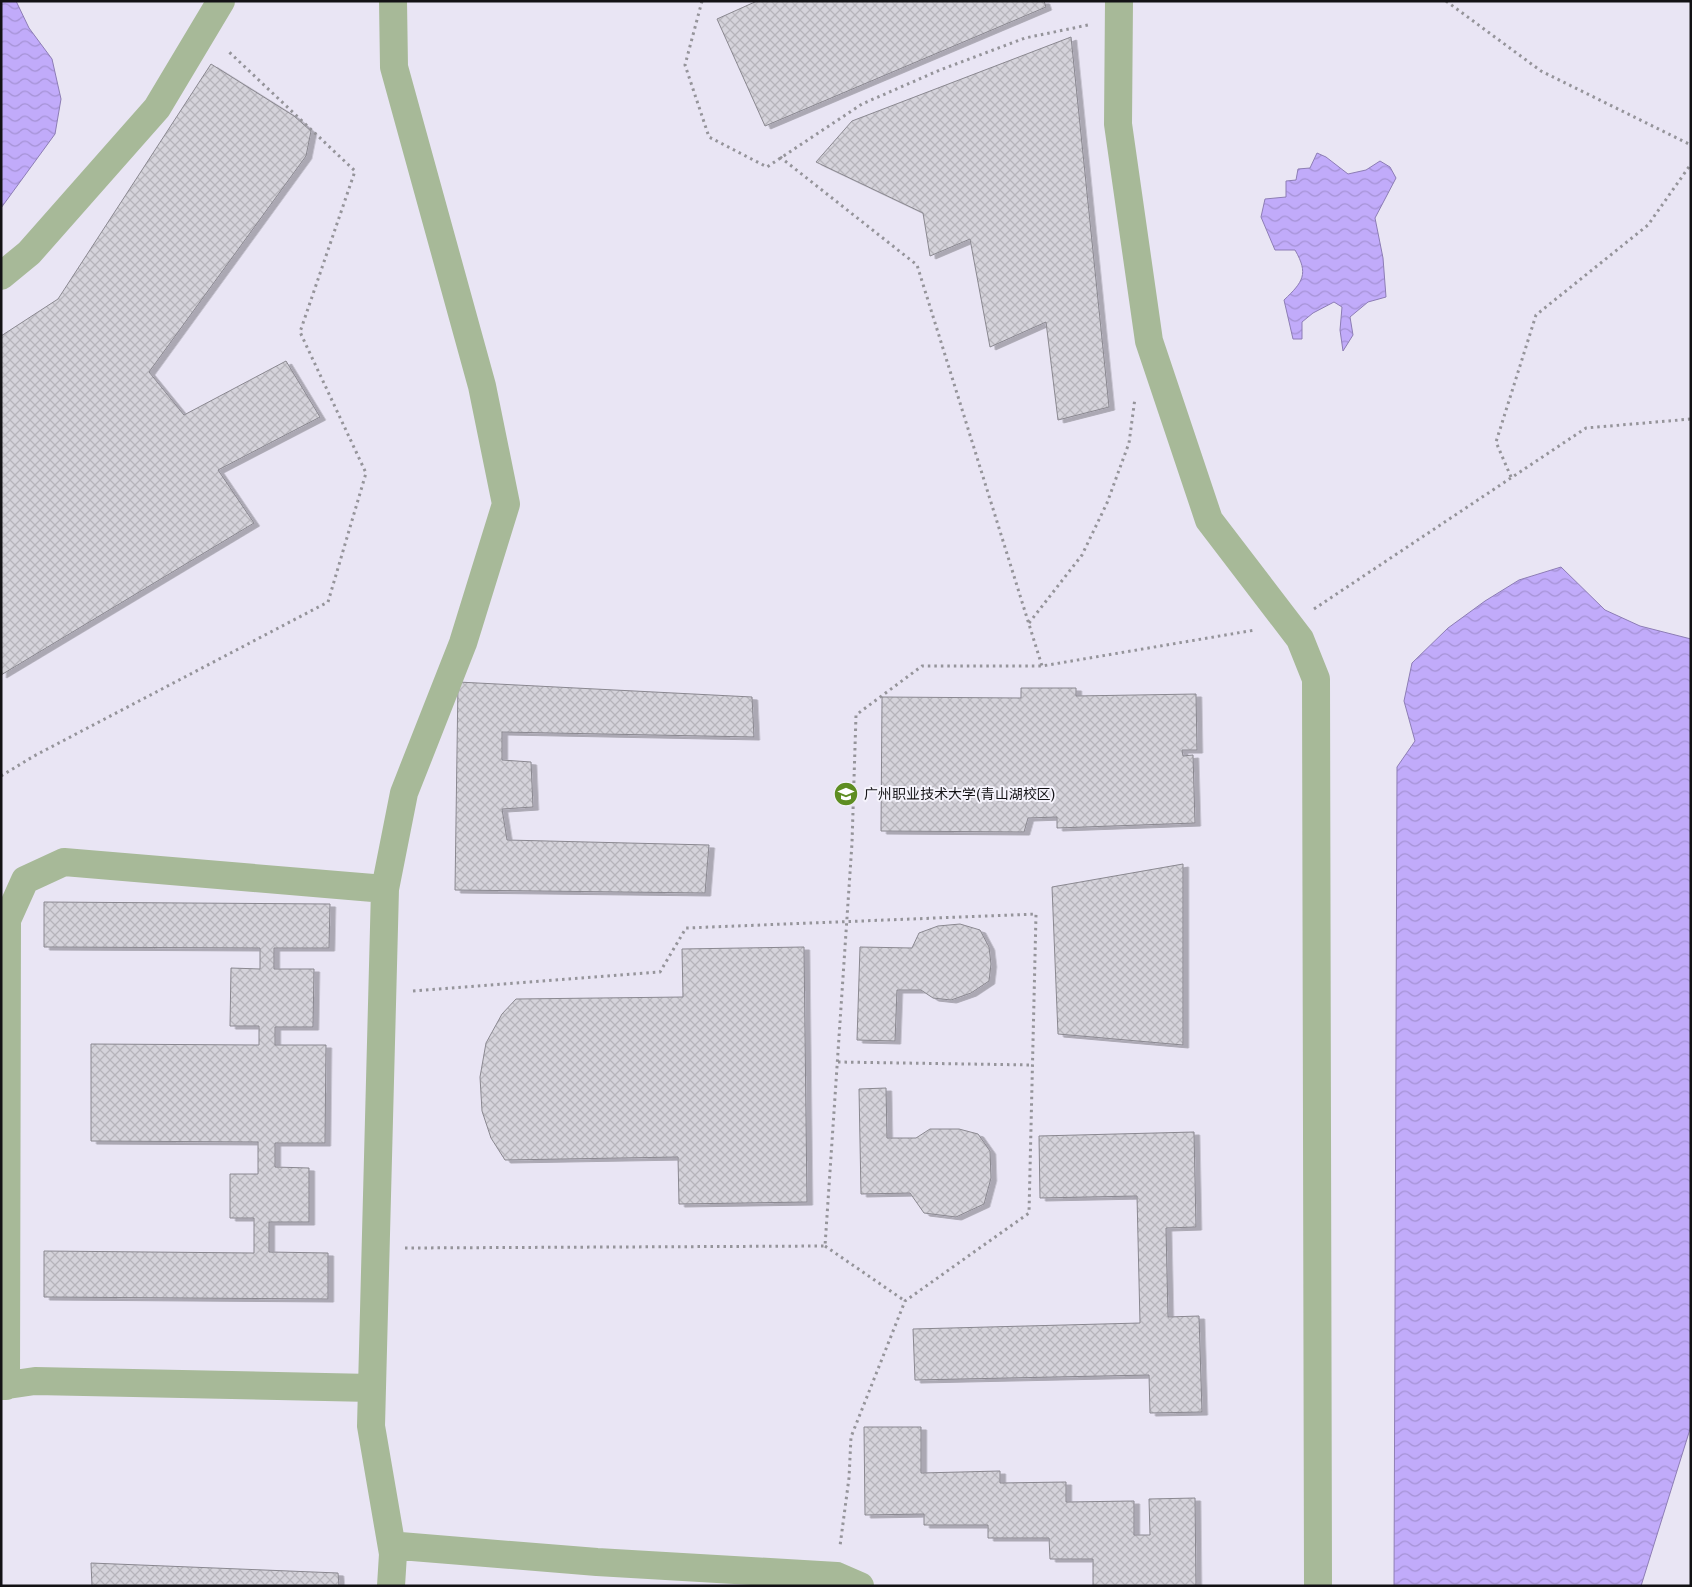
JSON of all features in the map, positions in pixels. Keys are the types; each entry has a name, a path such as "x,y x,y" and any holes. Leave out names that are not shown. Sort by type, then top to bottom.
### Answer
{"street":[{"path":"1,276 29,253 157,108 220,1"},
{"path":"391,1586 393,1554 371,1426 385,889 404,792 463,643 506,504 482,386 394,68 393,1"},
{"path":"1119,10 1118,124 1149,341 1209,520 1300,639 1316,679 1318,1586"},
{"path":"372,1388 35,1381 4,1386 7,920 25,880 64,862 385,889"},
{"path":"393,1554 400,1546 848,1581"}],"path":[{"path":"702,1 685,65 709,137 767,167 862,104 940,70 1025,38 1119,10"},
{"path":"1446,1 1541,71 1691,145"},
{"path":"1,776 34,756 328,602 366,473 300,332 355,171 204,29"},
{"path":"780,157 917,265 1042,666"},
{"path":"1511,478 1496,442 1536,316 1648,225 1691,164"},
{"path":"1029,624 1082,554 1107,503 1129,443 1137,386 1158,366"},
{"path":"825,1246 847,923 856,715 922,666 1042,666 1289,625 1586,428 1691,419"},
{"path":"382,993 660,972 686,928 1036,914 1029,1213 905,1301 851,1437 848,1581"},
{"path":"838,1062 1033,1065"},
{"path":"376,1248 825,1246 905,1301"}],"shaded area":[{"name":"广州职业技术大学(青山湖校区)","path":"1,1 1691,1 1691,1586 1,1586"}],"water":[{"path":"1,1 16,1 29,28 52,59 61,99 55,134 1,208"},
{"path":"1317,153 1326,157 1348,174 1366,170 1380,161 1390,167 1396,178 1375,218 1383,258 1386,297 1368,302 1350,317 1353,335 1343,351 1340,330 1342,307 1334,302 1313,313 1302,322 1302,339 1293,339 1284,300 1300,283 1303,272 1302,265 1295,250 1275,250 1261,217 1265,199 1286,197 1286,181 1296,180 1298,169 1310,168"},
{"path":"1561,567 1605,610 1640,626 1691,639 1691,1426 1641,1586 1394,1586 1397,767 1415,741 1404,701 1412,663 1448,628 1485,601 1519,580"}],"building":[{"path":"757,1 1044,1 1046,7 765,126 717,19"},
{"path":"1071,37 1109,407 1058,420 1046,322 990,347 970,239 930,256 923,213 816,162 852,121"},
{"path":"211,64 294,116 311,131 306,156 149,372 184,415 286,361 320,417 218,470 254,523 1,675 1,336 58,299"},
{"path":"458,682 752,697 754,737 502,732 502,760 531,762 533,807 502,809 507,840 709,845 705,893 455,890"},
{"path":"1021,688 1076,688 1076,696 1196,694 1197,750 1182,750 1183,756 1193,755 1195,823 1057,828 1057,817 1028,818 1024,832 881,831 882,697 1021,698"},
{"path":"1183,864 1183,1045 1058,1034 1052,887"},
{"path":"44,902 330,904 329,948 274,948 274,969 314,969 313,1027 275,1027 275,1045 326,1045 325,1143 275,1143 275,1167 309,1168 309,1222 269,1222 269,1252 328,1253 328,1299 44,1297 44,1251 254,1253 254,1218 230,1218 230,1174 258,1174 258,1142 91,1141 91,1044 259,1045 259,1026 230,1026 231,968 260,969 260,948 44,947"},
{"path":"960,924 980,930 989,947 991,964 989,981 971,993 951,1000 933,998 921,990 897,990 895,1041 857,1040 860,947 912,948 919,933 938,926"},
{"path":"804,947 807,1202 679,1204 678,1157 505,1160 491,1138 482,1111 480,1077 486,1043 502,1014 516,999 683,997 682,949"},
{"path":"886,1088 887,1138 916,1138 930,1129 959,1129 978,1134 990,1151 991,1178 984,1204 956,1217 924,1213 910,1193 861,1194 859,1089"},
{"path":"1194,1132 1196,1227 1166,1228 1168,1317 1199,1316 1202,1412 1150,1413 1149,1375 915,1380 913,1329 1140,1323 1137,1196 1040,1198 1039,1136"},
{"path":"864,1427 921,1427 921,1473 1000,1471 1000,1483 1066,1482 1066,1502 1134,1501 1134,1535 1150,1535 1149,1499 1195,1498 1196,1586 1093,1586 1093,1559 1050,1559 1049,1538 988,1538 988,1525 924,1525 924,1514 865,1515"},
{"path":"91,1563 338,1573 339,1586 92,1586"}],"place":[{"name":"广州职业技术大学(青山湖校区)","path":"846,794"}]}
